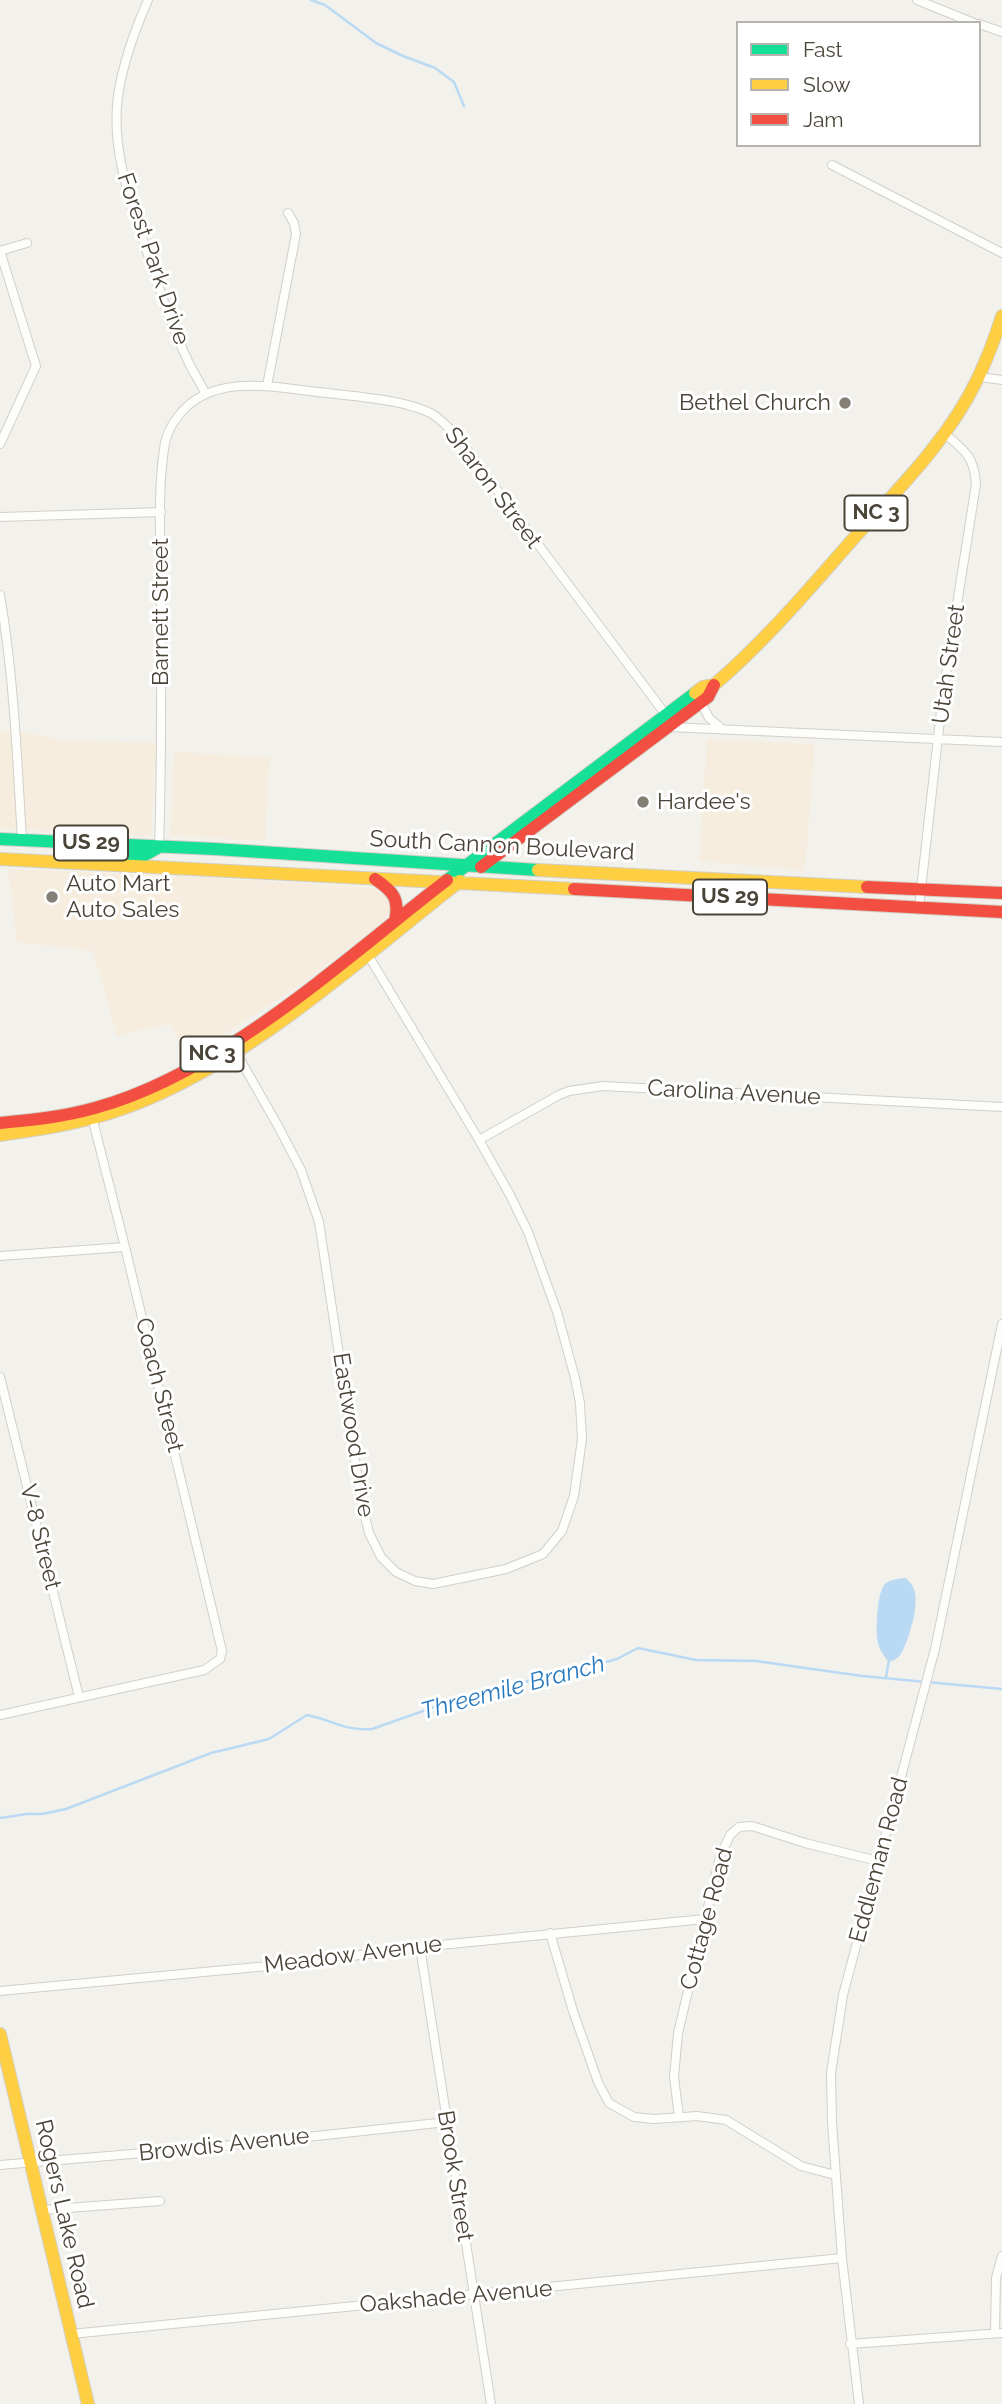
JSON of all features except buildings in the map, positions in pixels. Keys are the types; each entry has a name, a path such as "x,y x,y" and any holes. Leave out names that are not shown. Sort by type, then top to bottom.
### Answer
{"main road":[{"name":"NC 3","path":"233,1048 465,866 667,721 708,696 714,685 738,665 781,621 945,434 970,398 991,352 1002,316"},
{"name":"NC 3","path":"0,1135 56,1129 91,1115 233,1048 295,1011 667,721 703,687 714,685"},
{"name":"South Cannon Boulevard","path":"0,839 1002,893"},
{"name":"US 29","path":"89,864 104,858 143,856 159,847"},
{"name":"South Cannon Boulevard","path":"0,859 1002,912"},
{"path":"374,879 390,889 397,898 399,907 395,921"},
{"name":"NC 3","path":"0,1122 91,1115"},
{"name":"Rogers Lake Road","path":"0,2034 88,2404"}],"street":[{"name":"Forest Park Drive","path":"148,0 125,57 118,98 116,131 121,167 133,211 166,306 205,393"},
{"path":"917,0 969,21"},
{"path":"981,25 1002,32"},
{"path":"832,165 1002,253"},
{"path":"267,386 296,234 294,223 288,214"},
{"path":"0,443 36,366 0,251 27,243"},
{"path":"980,377 1002,380"},
{"name":"Sharon Street","path":"205,393 224,387 267,386 410,405 440,420 456,435 667,721"},
{"name":"Barnett Street","path":"159,847 162,746 160,512 164,446 169,430 182,411 205,393"},
{"name":"Utah Street","path":"919,907 945,680 976,484 968,453 945,434"},
{"path":"0,517 160,512"},
{"path":"0,595 11,676 22,839"},
{"path":"701,702 709,718 723,729"},
{"path":"667,721 723,729 1002,742"},
{"name":"Eastwood Drive","path":"233,1048 301,1170 319,1222 361,1500 369,1533 388,1565 396,1572 424,1583 455,1581 523,1564 543,1554 550,1548 567,1521 578,1476 582,1439 580,1403 557,1312 522,1220 479,1140 368,955"},
{"name":"Carolina Avenue","path":"479,1140 559,1095 569,1091 603,1087 1002,1107"},
{"name":"Coach Street","path":"79,1697 204,1670 220,1659 222,1651 221,1637 91,1115"},
{"path":"0,1256 125,1247"},
{"name":"Eddleman Road","path":"859,2404 850,2344 835,2175 831,2101 833,2053 844,1995 935,1649 1002,1324"},
{"name":"V-8 Street","path":"0,1377 79,1697"},
{"path":"0,1715 79,1697"},
{"name":"Cottage Road","path":"679,2117 674,2077 678,2033 724,1846 730,1835 739,1827 760,1827 806,1843 878,1861"},
{"name":"Meadow Avenue","path":"0,1991 300,1963 420,1947 705,1919"},
{"path":"550,1933 573,2011 598,2082 609,2103 634,2117 654,2119 697,2116 726,2120 801,2166 835,2175"},
{"name":"Brook Street","path":"420,1947 491,2404"},
{"name":"Browdis Avenue","path":"0,2165 204,2148 447,2122"},
{"path":"41,2210 160,2202"},
{"path":"850,2344 998,2333 996,2278 1002,2256"},
{"name":"Oakshade Avenue","path":"71,2334 842,2258"}],"shaded area":[{"path":"0,731 22,732 63,740 156,743 151,836 0,829"},
{"path":"707,739 815,744 805,871 699,861"},
{"path":"174,752 270,757 265,841 170,836"},
{"path":"8,869 363,887 380,890 389,896 392,907 386,919 296,988 179,1063 179,1040 169,1024 117,1036 93,951 17,942"}],"water":[{"path":"906,1578 915,1593 913,1620 901,1654 889,1662 881,1651 877,1638 880,1595 887,1582"}],"waterway":[{"path":"311,0 325,5 376,43 435,68 454,82 464,106"},
{"name":"Threemile Branch","path":"0,1818 66,1809 211,1753 269,1739 307,1715 346,1727 372,1729 480,1691 558,1675 617,1659 638,1648 696,1660 756,1661 862,1676 1002,1689"},
{"path":"886,1677 889,1660"}],"traffic: fast":[{"path":"447,880 695,693"},
{"path":"0,839 215,849 538,870"},
{"path":"120,858 143,856 159,847"}],"traffic: slow":[{"path":"695,693 703,687 714,685 766,636 934,447 950,426 977,380 1002,316"},
{"path":"0,859 574,889"},
{"path":"538,870 867,887"},
{"path":"0,1135 66,1124 114,1112 175,1087 261,1036 343,975 460,881"},
{"path":"0,2034 88,2404"}],"traffic: jam":[{"path":"481,867 708,697 714,685"},
{"path":"375,879 394,896 397,907 395,921"},
{"path":"0,1123 59,1116 95,1108 143,1091 189,1069 280,1011 447,880"},
{"path":"867,887 1002,893"},
{"path":"574,889 1002,912"}],"place":[{"name":"Bethel Church","path":"845,403"},
{"name":"Hardee's","path":"643,802"},
{"name":"Auto Mart Auto Sales","path":"52,897"}]}
